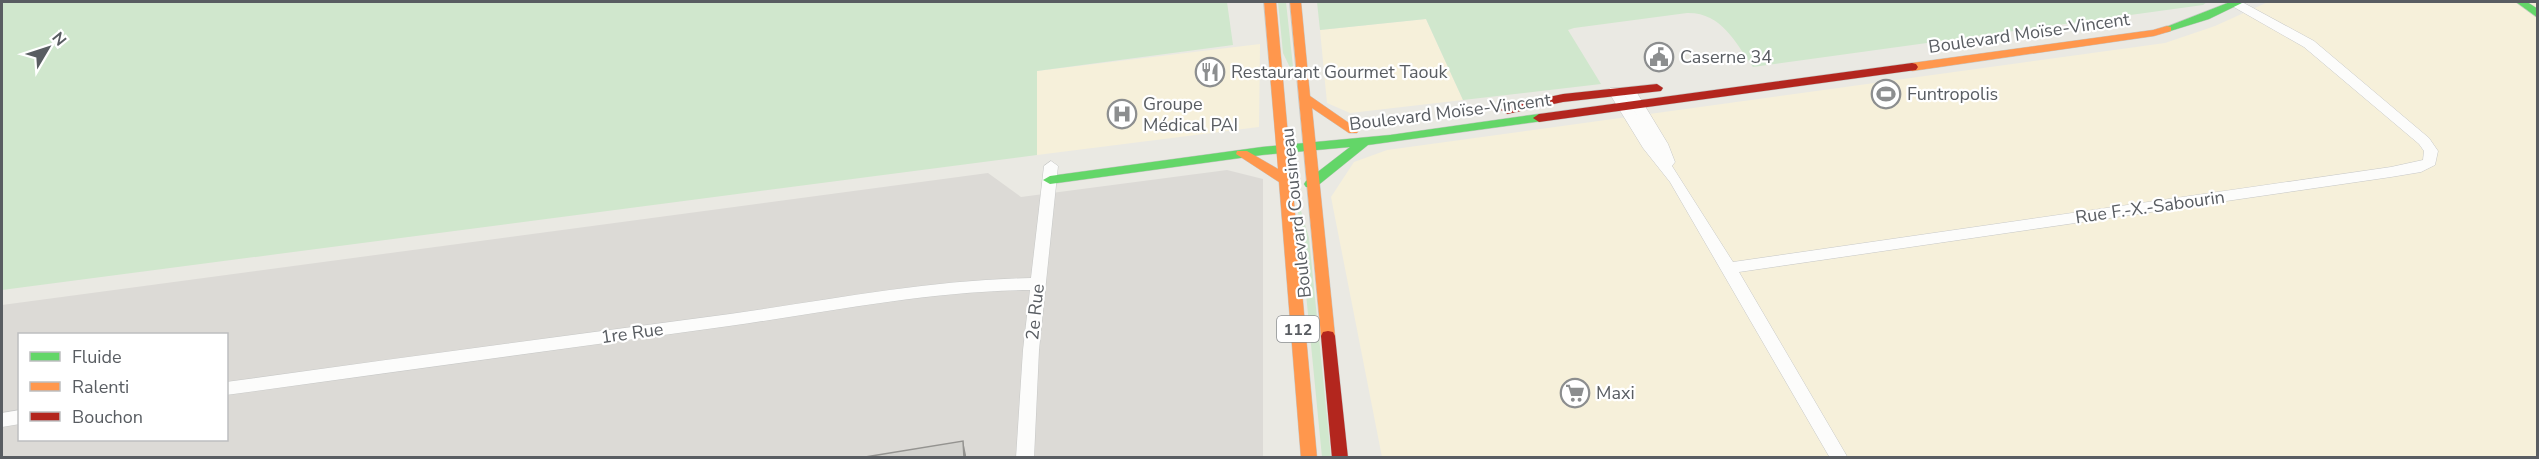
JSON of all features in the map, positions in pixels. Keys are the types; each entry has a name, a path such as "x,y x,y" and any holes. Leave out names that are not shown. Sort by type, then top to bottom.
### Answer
{"street":[{"name":"Boulevard Cousineau","path":"1270,2 1309,458"},
{"name":"Boulevard Cousineau","path":"1295,2 1311,184 1340,458"},
{"path":"2521,2 2538,15"},
{"name":"Boulevard Moïse-Vincent","path":"1051,173 1282,143 1307,141 1364,143 2154,33 2234,4"},
{"name":"Rue F.-X.-Sabourin","path":"1729,268 2416,168 2430,162 2431,151 2424,141 2334,66 2234,4"},
{"name":"Boulevard Moïse-Vincent","path":"1307,141 1353,130 1518,108 1558,99 1792,70 1854,75"},
{"path":"1622,91 1648,145 1675,179 1839,458"},
{"path":"1305,98 1353,130"},
{"name":"Boulevard Moïse-Vincent","path":"1051,173 1242,154 1282,143"},
{"path":"1311,184 1364,143"},
{"path":"1242,154 1286,180"},
{"name":"2e Rue","path":"1025,458 1031,350 1051,173"},
{"name":"1re Rue","path":"228,389 741,318 917,290 961,285 1038,284"},
{"path":"2,420 18,417"}],"shaded area":[{"path":"2268,2 2537,2 2537,457 1382,457 1331,197 1354,162 1387,150 2165,43 2215,26"},
{"path":"1426,19 1463,100 1350,113 1327,103 1320,30"},
{"path":"1260,44 1259,127 1037,155 1037,71"},
{"path":"1227,170 1263,179 1263,457 2,457 2,305 988,173 1021,197"}],"green space":[{"path":"2,2 1227,2 1233,45 1037,71 1037,155 2,290"},
{"path":"1278,2 1286,2 1294,76 1283,53"},
{"path":"1317,2 2207,2 2203,5 1753,67 1726,30 1718,23 1699,14 1687,13 1568,30 1601,84 1463,100 1426,19 1320,30"},
{"path":"1301,211 1309,238 1331,457 1322,457 1298,212"}],"building":[{"path":"963,441 964,458 859,458"}],"traffic: fast":[{"path":"2167,29 2205,17 2238,2"},
{"path":"2521,2 2538,15"},
{"path":"1050,180 1262,151 1390,139 1539,118"},
{"path":"1311,184 1363,143"}],"traffic: slow":[{"path":"1270,2 1309,458"},
{"path":"1295,2 1328,336"},
{"path":"1912,67 2154,33 2167,29"},
{"path":"1305,98 1353,130"},
{"path":"1242,154 1286,180"}],"traffic: jam":[{"path":"1539,118 1912,67"},
{"path":"1507,110 1563,98 1657,88"},
{"path":"1328,336 1340,458"}],"place":[{"name":"Caserne 34","path":"1659,57"},
{"name":"Restaurant Gourmet Taouk","path":"1210,72"},
{"name":"Funtropolis","path":"1886,94"},
{"name":"Groupe Médical PAI","path":"1122,114"},
{"name":"Maxi","path":"1575,393"}]}
